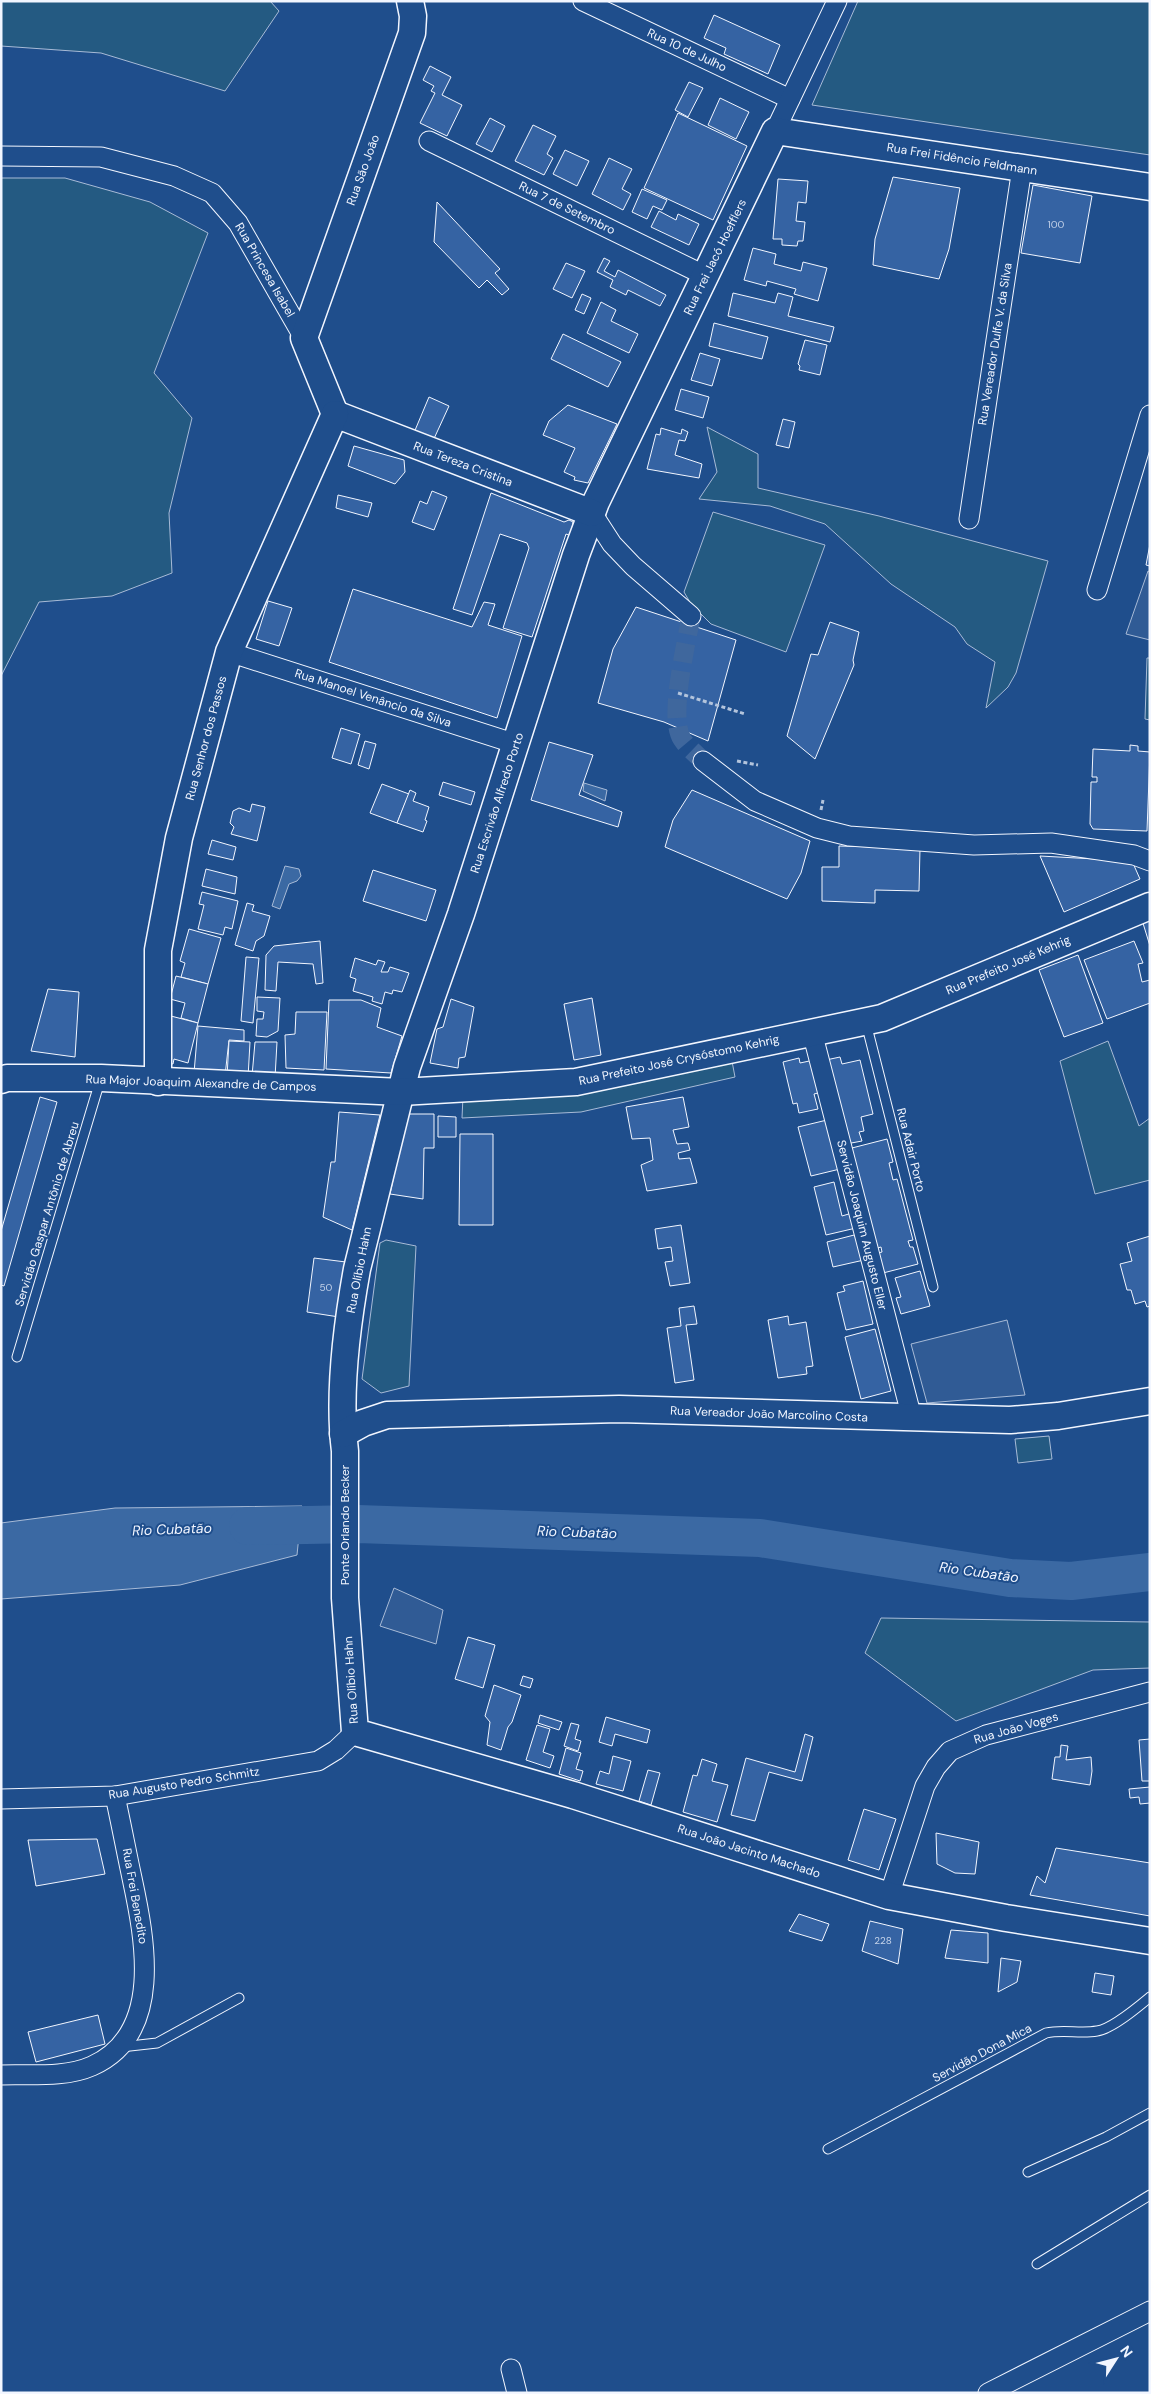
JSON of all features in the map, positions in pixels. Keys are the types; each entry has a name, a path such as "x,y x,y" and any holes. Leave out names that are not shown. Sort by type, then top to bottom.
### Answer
{"main road":[{"name":"Rua São João","path":"304,338 412,33 413,16 410,1"},
{"name":"Rua Frei Fidêncio Feldmann","path":"775,131 1150,187"},
{"name":"Rua Frei Jacó Hoefflers","path":"592,513 775,131"},
{"name":"Rua Princesa Isabel","path":"304,338 335,414"},
{"name":"Rua Tereza Cristina","path":"335,414 592,513"},
{"name":"Rua Senhor dos Passos","path":"158,1082 158,950 179,838 229,652 335,414"},
{"name":"Rua Escrivão Alfredo Porto","path":"401,1092 407,1067 461,914 592,513"},
{"name":"Rua Prefeito José Kehrig","path":"865,1020 882,1018 1150,906"},
{"name":"Rua Prefeito José Crysóstomo Kehrig","path":"401,1092 576,1082 865,1020"},
{"name":"Rua Major Joaquim Alexandre de Campos","path":"1,1080 8,1078 101,1078 401,1092"},
{"name":"Rua Olíbio Hahn","path":"344,1442 344,1391 352,1299 357,1269 401,1092"},
{"name":"Rua Vereador João Marcolino Costa","path":"344,1391 364,1406 387,1415"},
{"name":"Rua Vereador João Marcolino Costa","path":"344,1442 363,1423 387,1415 619,1409 1010,1420 1058,1416 1150,1401"},
{"name":"Ponte Orlando Becker","path":"344,1442 345,1598"},
{"name":"Rua Olíbio Hahn","path":"345,1598 355,1732"},
{"name":"Rua João Jacinto Machado","path":"355,1732 573,1795 889,1896 1006,1918 1150,1941"}],"street":[{"name":"Rua 10 de Julho","path":"583,1 790,99"},
{"name":"Rua Frei Jacó Hoefflers","path":"775,131 837,1"},
{"name":"Rua 7 de Setembro","path":"428,141 706,276"},
{"name":"Rua Princesa Isabel","path":"1,156 101,158 174,176 212,193 238,223 304,338"},
{"name":"Rua Vereador Dulfe V. da Silva","path":"969,519 1022,168"},
{"path":"1097,590 1150,415"},
{"path":"592,513 612,544 633,566 691,616"},
{"name":"Rua Manoel Venâncio da Silva","path":"229,652 516,744"},
{"path":"703,761 755,801 818,828 849,836 974,845 1051,844 1134,855 1150,861"},
{"name":"Servidão Joaquim Augusto Eller","path":"812,1032 912,1418"},
{"name":"Rua João Voges","path":"889,1896 923,1790 936,1768 950,1751 986,1735 1150,1692"},
{"name":"Rua Augusto Pedro Schmitz","path":"1,1798 115,1796 318,1761 336,1750 355,1732"},
{"name":"Rua Frei Benedito","path":"1,2075 53,2074 82,2069 100,2062 118,2048 133,2028 138,2014 145,1976 142,1924 115,1796"},
{"path":"988,2393 1150,2311"},
{"path":"511,2369 518,2393"}],"lane":[{"name":"Rua Adair Porto","path":"865,1020 933,1286"},
{"name":"Servidão Gaspar Antônio de Abreu","path":"17,1357 101,1078"},
{"name":"Servidão Dona Mica","path":"828,2149 1046,2033 1061,2030 1097,2031 1107,2028 1150,1996"},
{"path":"118,2048 157,2043 239,1998"},
{"path":"1028,2172 1106,2137 1150,2113"},
{"path":"1038,2264 1150,2195"}],"path":[{"path":"678,693 745,714"}],"shaded area":[{"path":"1,1 270,1 279,11 225,91 101,53 1,46"},
{"path":"858,1 1150,1 1150,155 812,105"},
{"path":"1,178 65,178 150,202 208,233 154,373 192,418 169,513 172,573 112,596 39,602 1,676"},
{"path":"707,427 758,454 758,488 879,516 1048,561 1016,673 1008,687 986,708 995,662 967,644 955,627 891,584 825,524 770,506 699,499 717,472"},
{"path":"713,512 825,545 786,652 711,624 691,604 684,592"},
{"path":"1148,571 1150,572 1150,640 1126,634"},
{"path":"1147,658 1150,658 1150,720 1145,719"},
{"path":"1108,1041 1139,1126 1150,1118 1150,1180 1095,1194 1060,1061"},
{"path":"731,1056 735,1077 581,1112 462,1118 463,1096"},
{"path":"386,1240 416,1246 409,1386 381,1393 362,1379 380,1243"},
{"path":"1007,1320 1025,1395 927,1403 911,1344"},
{"path":"1049,1436 1052,1459 1018,1463 1015,1439"},
{"path":"394,1588 443,1610 436,1644 380,1626"},
{"path":"881,1618 1150,1622 1150,1668 1093,1670 956,1721 865,1653"}],"water":[{"path":"584,783 607,790 605,801 583,791"},
{"path":"285,866 299,869 301,876 297,881 289,884 280,909 272,906"},
{"path":"302,1506 297,1555 180,1585 1,1599 1,1523 115,1508"}],"building":[{"path":"714,15 780,45 768,74 724,54 726,48 704,38"},
{"path":"430,66 451,77 442,95 462,105 447,136 420,123 435,93 431,91 434,86 423,80"},
{"path":"689,82 703,88 688,117 675,110"},
{"path":"720,98 749,112 736,139 708,125"},
{"path":"678,113 747,146 713,220 644,188"},
{"path":"490,118 505,126 492,152 476,144"},
{"path":"533,125 556,136 547,154 553,158 544,175 515,161"},
{"path":"565,150 589,161 577,186 553,174"},
{"path":"609,158 632,169 622,189 631,194 623,210 592,194"},
{"path":"893,177 960,188 949,249 939,279 873,265 875,239"},
{"path":"778,179 808,181 806,203 798,202 796,221 805,222 803,241 798,241 797,246 782,245 782,239 773,239"},
{"path":"1033,185 1092,196 1080,263 1021,253"},
{"path":"642,189 667,200 662,210 653,206 647,219 632,212"},
{"path":"437,202 500,269 495,273 509,289 502,295 487,280 479,288 434,242"},
{"path":"659,211 676,220 678,214 699,224 689,245 651,227"},
{"path":"753,248 776,254 774,264 801,271 803,262 827,268 818,301 794,294 796,289 767,281 766,286 744,280"},
{"path":"604,258 610,261 604,271 615,277 618,270 666,295 660,306 628,290 626,295 610,287 613,280 597,272"},
{"path":"566,263 585,271 572,298 553,289"},
{"path":"733,293 775,303 778,293 793,297 788,316 834,327 830,342 728,316"},
{"path":"582,294 591,298 584,314 575,310"},
{"path":"601,302 616,310 611,321 638,334 629,353 587,333"},
{"path":"714,323 768,337 762,359 709,346"},
{"path":"563,334 621,362 608,387 551,359"},
{"path":"805,340 827,345 820,375 799,370 800,366 798,364"},
{"path":"700,353 720,359 712,386 691,380"},
{"path":"681,389 709,397 703,418 675,410"},
{"path":"429,397 449,406 432,443 413,435"},
{"path":"568,405 617,424 588,483 574,480 575,477 564,472 575,448 543,435 549,421"},
{"path":"783,419 795,422 789,448 776,445"},
{"path":"661,428 681,434 682,429 688,432 685,441 679,440 675,455 702,464 699,478 647,469 656,434 660,435"},
{"path":"354,446 404,460 405,472 395,484 348,466"},
{"path":"432,491 447,497 434,530 412,522 420,501 427,504"},
{"path":"491,493 564,522 569,520 573,522 571,536 566,534 532,637 503,628 529,548 527,543 500,534 472,615 453,609"},
{"path":"338,495 372,503 368,517 336,508"},
{"path":"1150,544 1150,566 1146,565"},
{"path":"353,589 472,627 484,602 495,604 488,625 522,636 497,718 329,662"},
{"path":"268,601 292,608 279,646 256,639"},
{"path":"636,607 736,640 708,741 664,722 598,703 613,649"},
{"path":"830,622 859,632 853,660 854,665 815,759 787,736 811,654 818,655"},
{"path":"341,728 360,734 351,764 332,758"},
{"path":"365,741 376,744 369,769 358,765"},
{"path":"549,742 593,755 579,795 622,812 618,827 531,800"},
{"path":"1130,745 1138,746 1138,751 1150,752 1147,831 1093,829 1090,824 1091,782 1097,782 1097,777 1092,777 1093,749 1130,751"},
{"path":"443,782 475,792 471,805 439,795"},
{"path":"382,784 409,794 397,823 370,813"},
{"path":"410,790 416,793 413,801 429,807 423,832 397,823"},
{"path":"692,790 810,841 801,873 787,899 665,847 673,820"},
{"path":"252,804 265,807 257,841 231,834 234,827 230,823 233,811 239,808 250,812"},
{"path":"212,840 236,847 233,860 208,854"},
{"path":"839,846 920,848 919,891 875,890 875,903 822,901 822,867 839,867"},
{"path":"1040,856 1132,861 1140,879 1064,912"},
{"path":"206,869 237,877 235,894 202,886"},
{"path":"373,870 436,890 426,921 363,901"},
{"path":"202,892 238,901 232,929 225,927 223,935 198,929 204,905 199,904"},
{"path":"247,903 254,905 252,911 270,916 264,936 256,941 253,951 235,945"},
{"path":"1150,917 1150,946 1142,920"},
{"path":"189,929 221,938 208,984 181,977 185,963 180,961"},
{"path":"320,941 323,983 316,984 313,964 278,962 276,991 265,990 266,955 274,946"},
{"path":"1134,941 1143,963 1138,964 1142,982 1150,980 1150,1003 1107,1019 1084,960"},
{"path":"1078,955 1103,1023 1064,1037 1039,970"},
{"path":"246,957 259,958 253,1023 241,1021"},
{"path":"355,958 376,965 378,960 385,962 381,972 388,972 390,967 409,973 402,992 393,990 392,994 385,992 382,1004 372,1001 373,997 353,991 356,979 350,977"},
{"path":"176,976 208,984 198,1023 181,1018 185,1003 170,999"},
{"path":"48,989 79,992 75,1057 31,1051"},
{"path":"257,997 280,998 278,1031 267,1037 256,1036 257,1019 263,1019 264,1012 257,1011"},
{"path":"592,998 601,1055 574,1060 564,1004"},
{"path":"451,999 474,1007 465,1057 459,1058 458,1068 430,1063 437,1029 443,1027"},
{"path":"329,1000 361,1000 381,1008 377,1027 402,1036 391,1073 326,1069"},
{"path":"296,1012 327,1012 324,1070 286,1068 285,1035 295,1034"},
{"path":"167,1015 198,1023 188,1063 174,1059 173,1064 162,1062"},
{"path":"198,1026 244,1030 244,1041 229,1040 225,1076 194,1073"},
{"path":"229,1041 250,1042 248,1078 227,1077"},
{"path":"255,1042 277,1042 275,1078 252,1076"},
{"path":"840,1057 842,1064 860,1060 873,1114 861,1117 864,1131 859,1132 862,1141 846,1144 826,1060"},
{"path":"799,1058 800,1063 814,1060 822,1092 814,1094 818,1109 799,1113 797,1103 793,1104 783,1062"},
{"path":"40,1097 57,1102 4,1286 1,1285 1,1231"},
{"path":"683,1097 689,1127 673,1130 677,1144 688,1143 690,1150 678,1153 679,1159 690,1158 697,1183 647,1191 641,1165 653,1160 650,1138 632,1139 626,1107"},
{"path":"339,1112 380,1115 352,1230 323,1217 331,1162 335,1162"},
{"path":"407,1114 434,1114 434,1148 424,1148 423,1199 390,1194"},
{"path":"438,1116 456,1117 456,1137 438,1137"},
{"path":"827,1120 840,1169 811,1176 798,1127"},
{"path":"460,1134 493,1134 493,1225 459,1225"},
{"path":"887,1139 893,1162 889,1163 893,1180 897,1179 913,1240 908,1241 910,1247 913,1247 918,1264 883,1273 878,1253 882,1252 881,1247 874,1249 848,1149"},
{"path":"834,1182 842,1216 852,1213 856,1228 826,1235 814,1187"},
{"path":"681,1225 690,1283 670,1286 665,1262 673,1261 671,1247 658,1249 655,1229"},
{"path":"858,1234 864,1260 833,1267 827,1242"},
{"path":"1150,1236 1150,1306 1147,1307 1145,1301 1135,1304 1131,1290 1127,1290 1120,1264 1132,1261 1127,1243"},
{"path":"314,1258 346,1262 339,1317 307,1312"},
{"path":"920,1271 930,1306 901,1314 896,1298 901,1297 895,1278"},
{"path":"863,1281 873,1324 846,1330 837,1293 845,1291 843,1286"},
{"path":"694,1306 697,1324 686,1325 694,1380 675,1383 667,1328 681,1326 679,1308"},
{"path":"788,1316 789,1325 806,1322 813,1366 806,1367 807,1374 778,1378 768,1320"},
{"path":"875,1329 891,1391 861,1399 845,1337"},
{"path":"468,1637 495,1645 483,1688 455,1679"},
{"path":"523,1676 533,1679 530,1688 520,1685"},
{"path":"494,1685 521,1695 501,1750 487,1745 490,1722 485,1716"},
{"path":"540,1715 562,1722 559,1730 538,1723"},
{"path":"606,1717 650,1730 647,1743 615,1734 612,1746 599,1742"},
{"path":"571,1723 579,1725 575,1739 581,1741 578,1751 564,1746"},
{"path":"537,1725 550,1729 543,1752 554,1756 550,1768 526,1760"},
{"path":"805,1734 813,1737 802,1781 769,1772 755,1821 731,1815 746,1758 795,1772"},
{"path":"1150,1739 1150,1781 1142,1781 1139,1740"},
{"path":"1061,1745 1068,1746 1066,1760 1091,1757 1090,1785 1052,1779 1055,1757 1060,1757"},
{"path":"566,1748 581,1753 576,1769 583,1771 580,1781 559,1774"},
{"path":"613,1756 631,1761 623,1791 596,1784 600,1771 609,1774"},
{"path":"702,1759 717,1764 712,1781 728,1785 717,1822 683,1812 693,1775 697,1776"},
{"path":"648,1770 660,1773 651,1805 639,1801"},
{"path":"1150,1787 1150,1803 1140,1804 1139,1797 1130,1798 1129,1789"},
{"path":"864,1809 896,1819 879,1870 848,1860"},
{"path":"936,1833 979,1842 975,1874 955,1873 937,1864"},
{"path":"97,1839 105,1874 36,1886 28,1840"},
{"path":"1056,1848 1150,1863 1150,1916 1030,1895 1037,1876 1045,1883"},
{"path":"799,1914 829,1924 822,1941 789,1931"},
{"path":"870,1921 903,1929 898,1964 862,1951"},
{"path":"951,1930 988,1933 988,1963 945,1958"},
{"path":"1001,1958 1021,1961 1017,1982 998,1992"},
{"path":"1095,1973 1114,1976 1111,1995 1092,1992"},
{"path":"98,2015 105,2044 36,2062 28,2032"}],"waterway":[{"name":"Rio Cubatão","path":"248,1526 358,1524 760,1538 1010,1578 1071,1581 1150,1572"}],"tunnel":[{"path":"691,616 680,679 677,714 678,728 682,739 703,761"}]}
